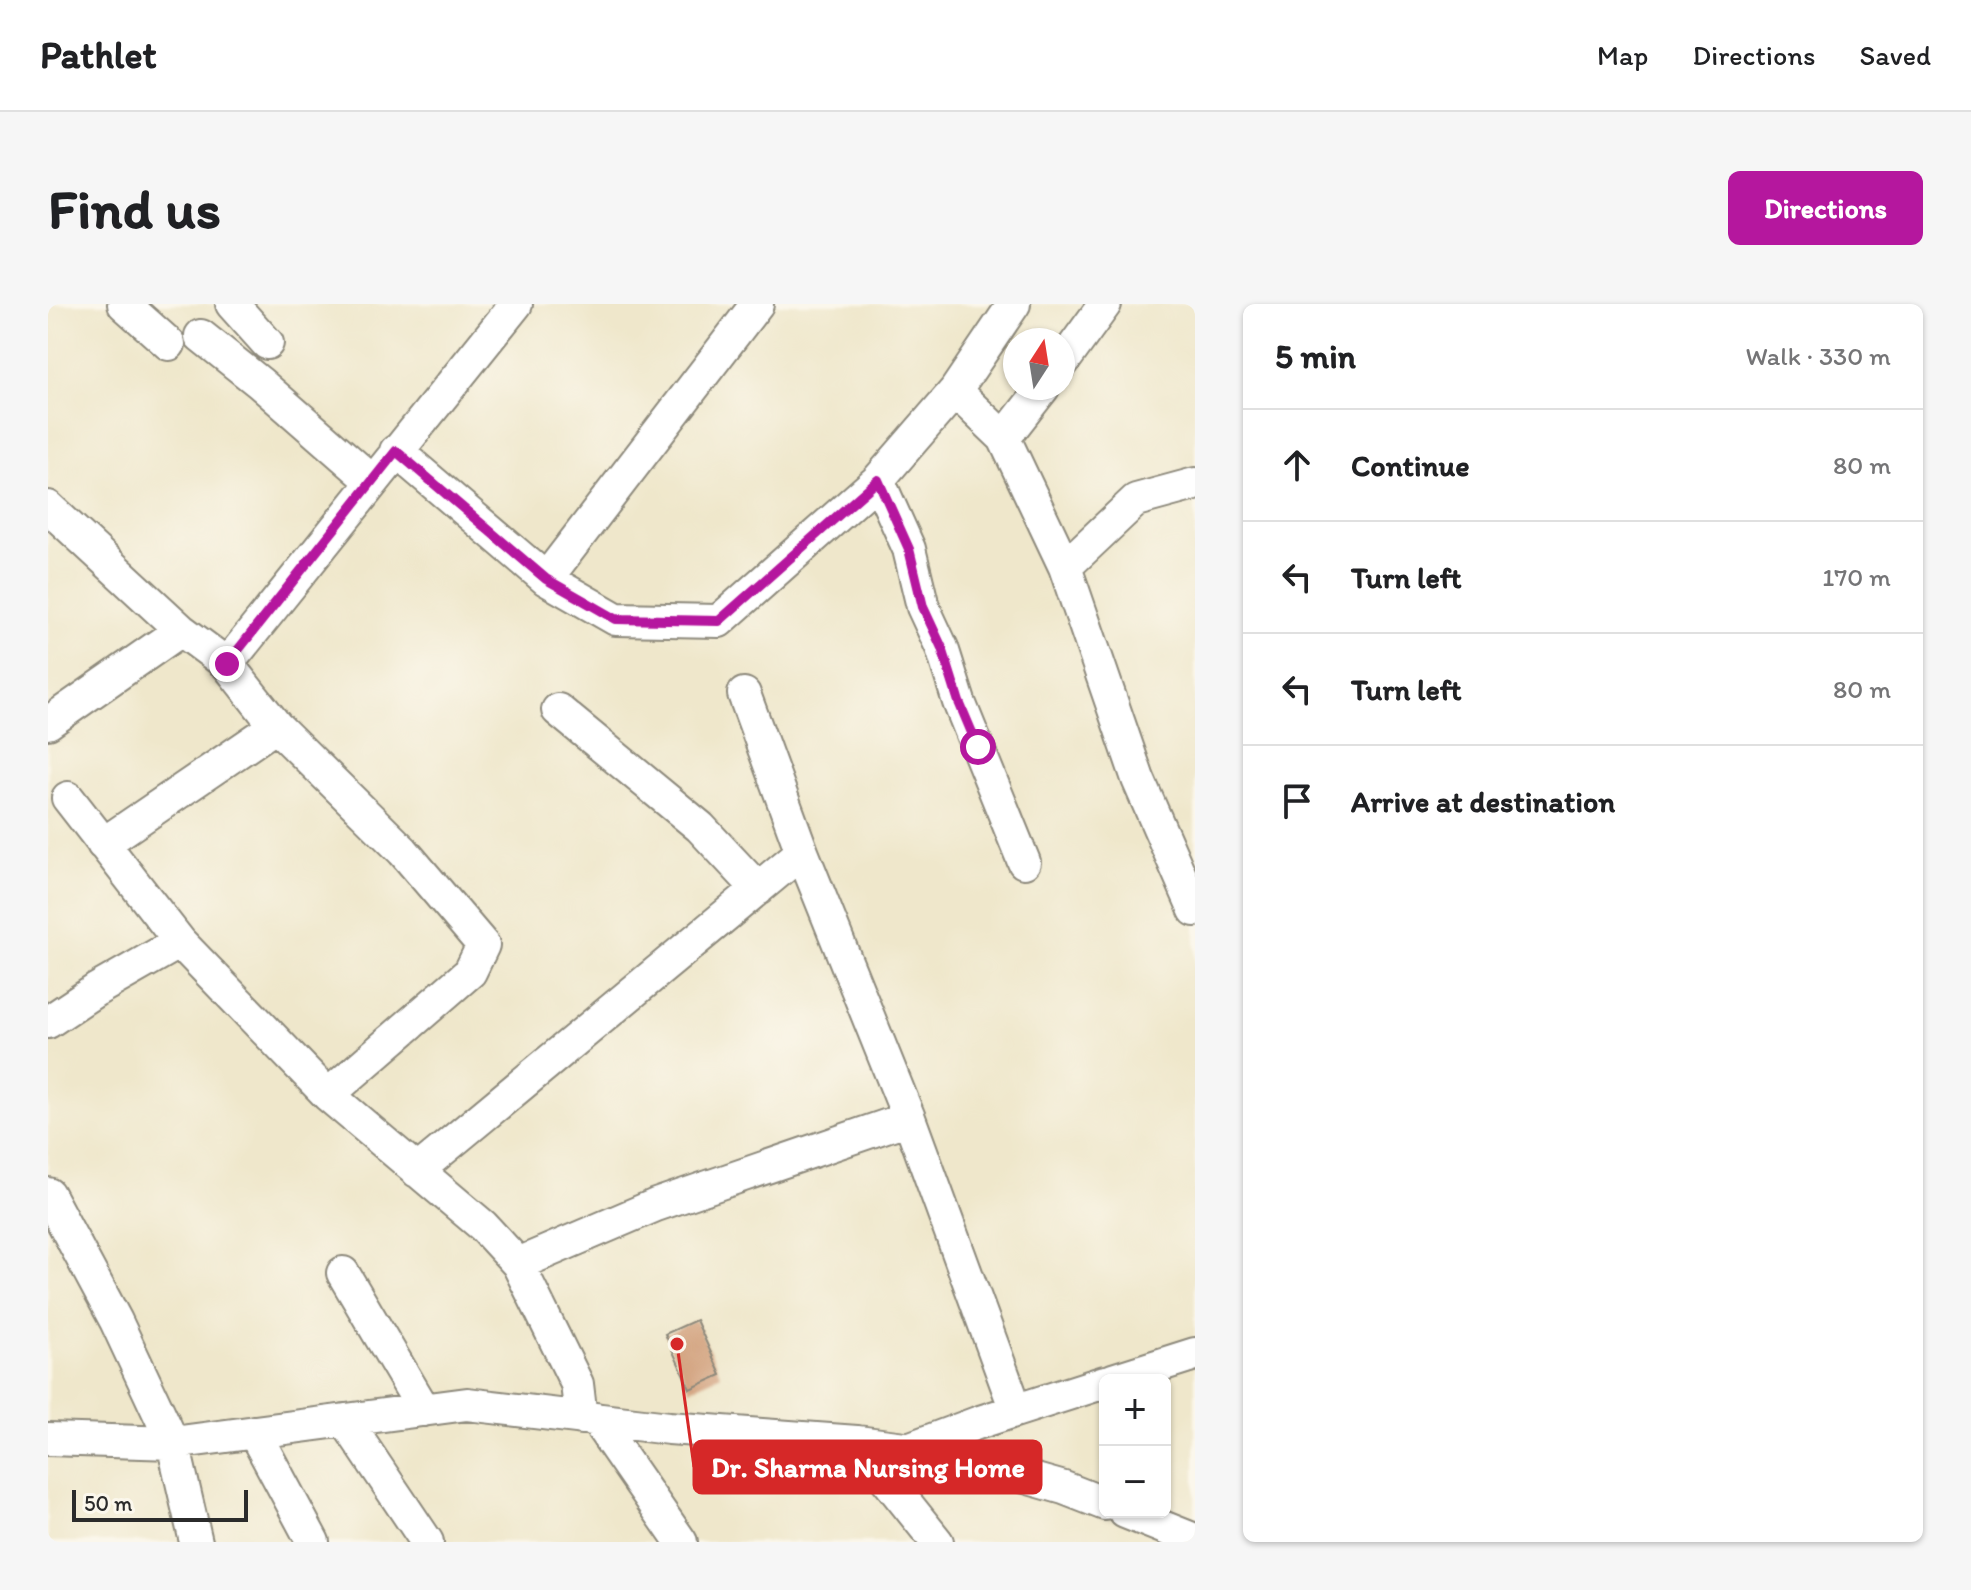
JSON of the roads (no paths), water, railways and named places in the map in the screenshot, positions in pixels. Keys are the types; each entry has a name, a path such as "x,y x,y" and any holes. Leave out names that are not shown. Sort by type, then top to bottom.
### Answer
{"street":[{"path":"124,304 169,344"},
{"path":"232,304 267,343"},
{"path":"546,579 757,304"},
{"path":"396,451 546,579 616,619 719,621 878,480 955,391 1014,304"},
{"path":"1075,345 1105,304"},
{"path":"227,664 353,507 504,308"},
{"path":"201,336 372,481"},
{"path":"955,391 1004,438 1065,567 1138,779 1195,910"},
{"path":"1004,438 1034,400"},
{"path":"878,480 909,549 923,607 942,648 959,702 1024,862"},
{"path":"1065,567 1136,500 1195,484"},
{"path":"49,510 181,630 227,664 276,726 403,851 483,945 470,972 328,1095"},
{"path":"48,723 181,630"},
{"path":"744,694 802,852 909,1118 1016,1410"},
{"path":"558,710 700,827 758,889"},
{"path":"103,844 276,726"},
{"path":"68,798 180,942 328,1095 483,1226 518,1264 577,1384 588,1418 681,1542"},
{"path":"417,1171 802,852"},
{"path":"48,1022 96,990 180,942"},
{"path":"518,1264 656,1205 909,1118"},
{"path":"48,1194 116,1321 173,1443 196,1542"},
{"path":"343,1273 424,1410"},
{"path":"1132,1374 1195,1354"},
{"path":"910,1449 1099,1384"},
{"path":"48,1439 173,1443 467,1404 669,1428 857,1442 937,1452 1050,1484 1099,1502"},
{"path":"345,1420 427,1542"},
{"path":"254,1432 313,1542"},
{"path":"857,1442 937,1542"},
{"path":"1140,1518 1195,1540"}],"place":[{"name":"Dr. Sharma Nursing Home","path":"677,1344"}]}
